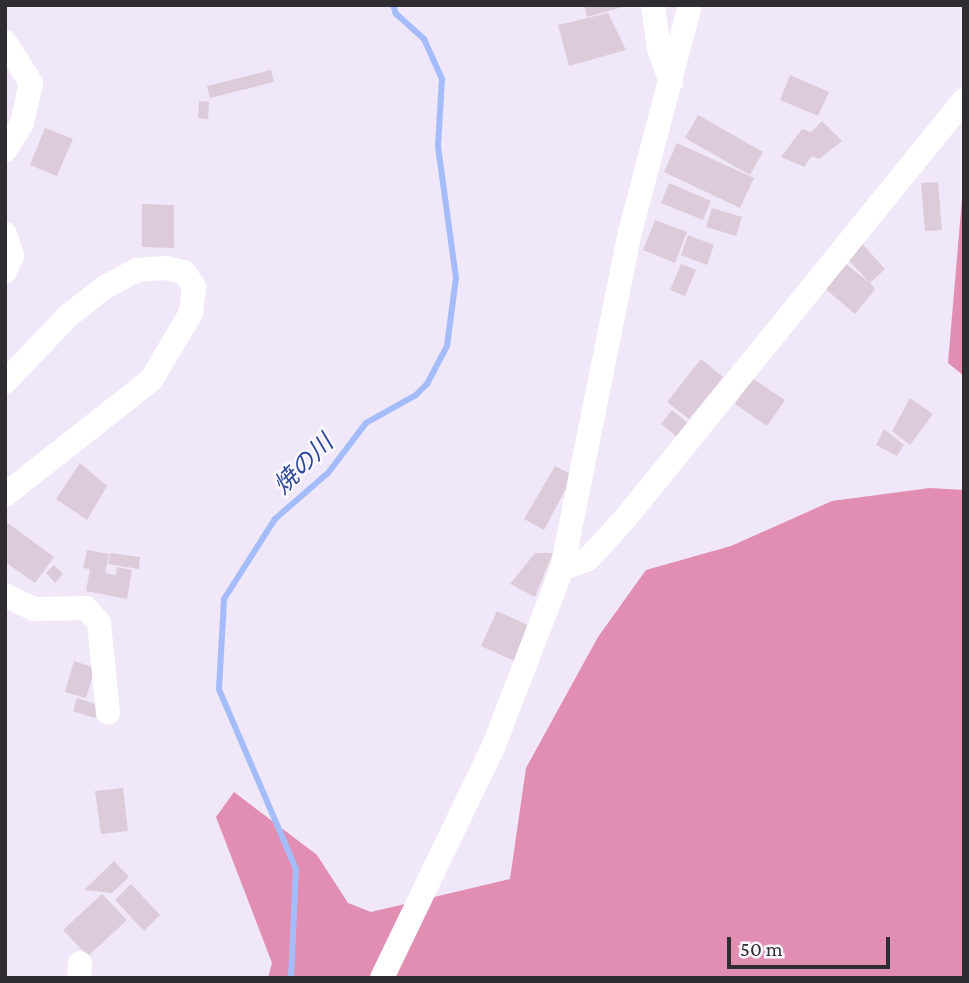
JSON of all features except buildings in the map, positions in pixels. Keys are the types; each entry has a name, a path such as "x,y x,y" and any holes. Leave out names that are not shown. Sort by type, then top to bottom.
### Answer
{"street":[{"path":"653,5 659,49 671,82"},
{"path":"382,978 494,745 562,569 629,236 690,5"},
{"path":"5,42 32,83 22,123 5,150"},
{"path":"562,569 588,559 624,520 964,100"},
{"path":"5,234 12,256 5,271"},
{"path":"5,382 68,316 105,287 126,276 137,271 166,268 184,272 194,287 191,313 151,380 5,495"},
{"path":"5,595 34,609 86,608 99,623 108,713"}],"shaded area":[{"path":"964,176 964,376 948,363"},
{"path":"930,488 964,490 964,978 268,978 272,963 216,817 234,792 317,855 348,903 371,912 510,879 526,768 598,637 646,570 731,546 832,501"}],"waterway":[{"name":"焼の川","path":"291,978 296,869 219,689 224,599 275,519 328,473 366,423 416,395 427,384 447,346 456,278 438,146 442,79 424,39 396,14 393,5"}]}
